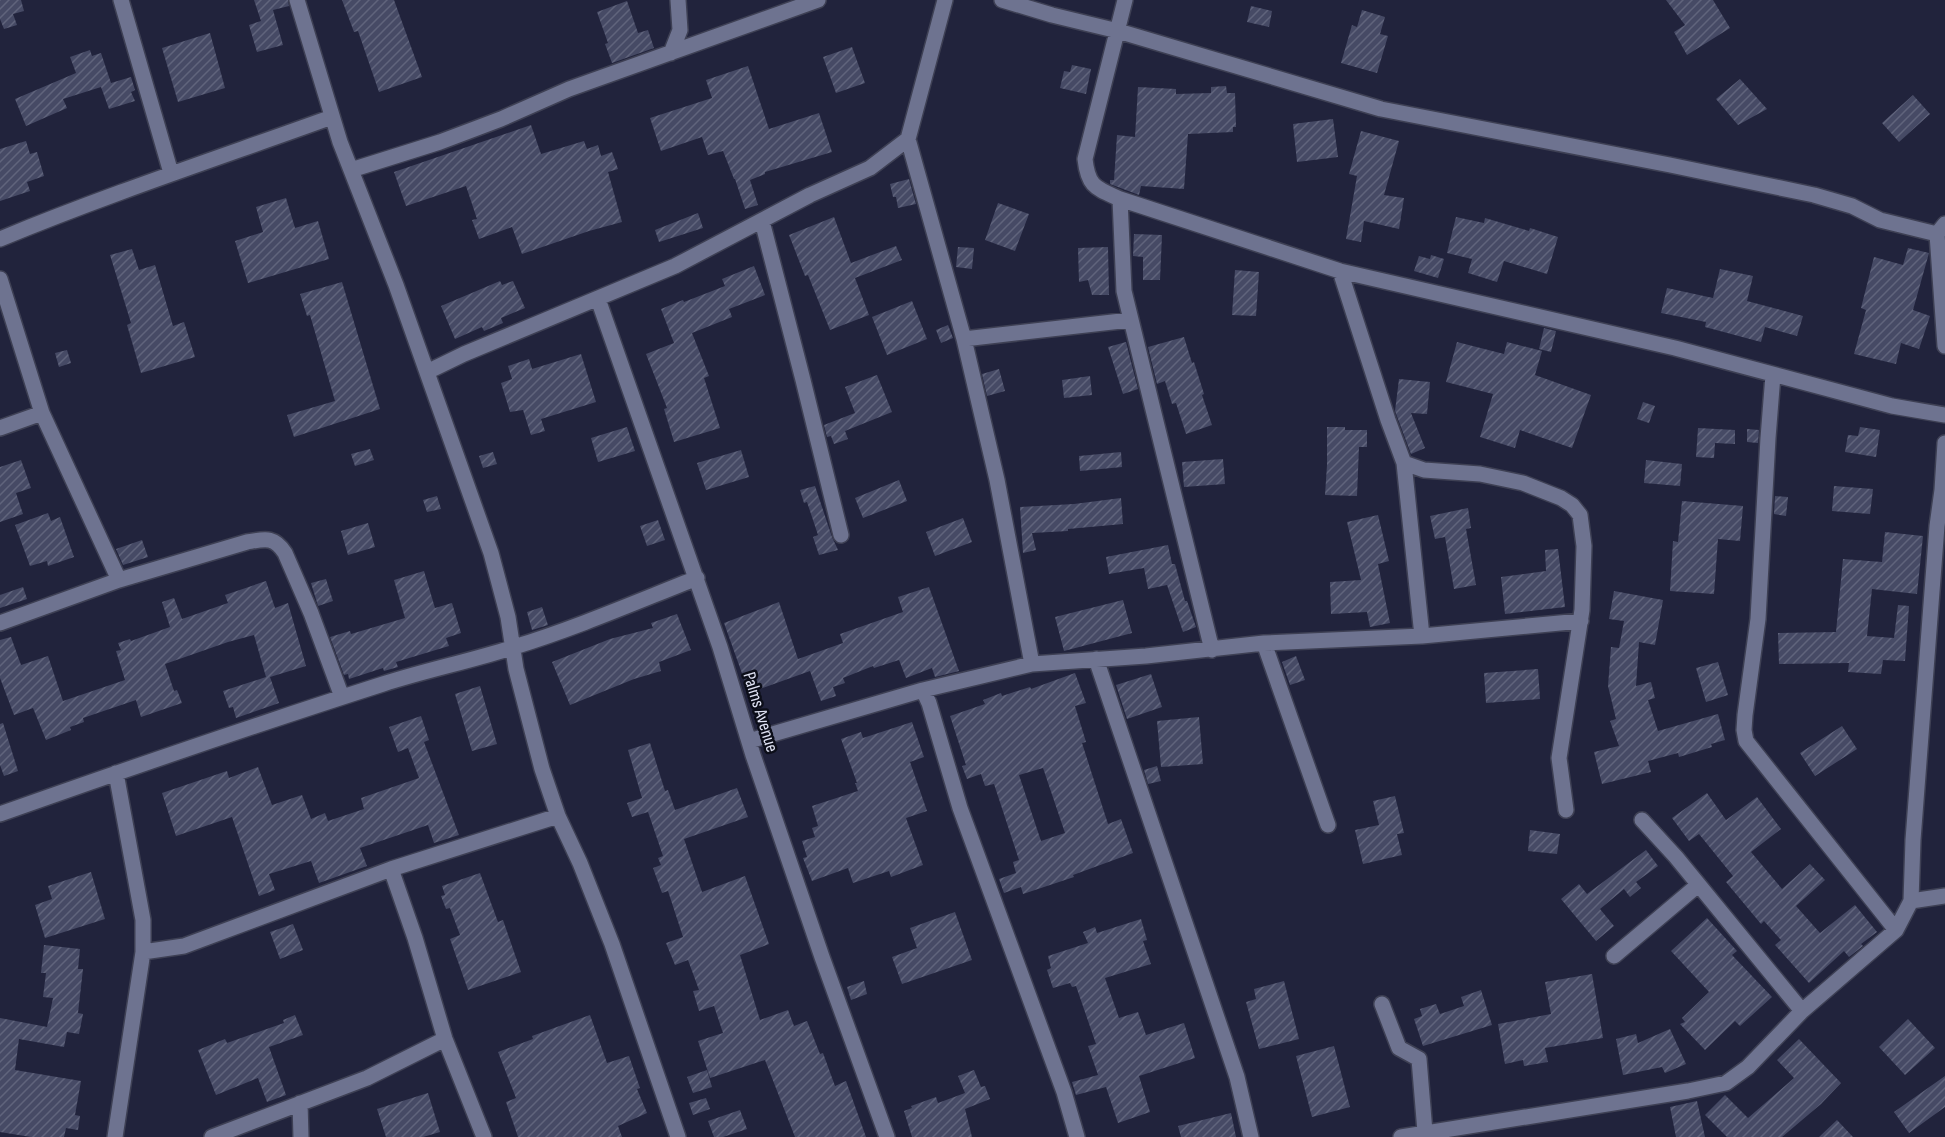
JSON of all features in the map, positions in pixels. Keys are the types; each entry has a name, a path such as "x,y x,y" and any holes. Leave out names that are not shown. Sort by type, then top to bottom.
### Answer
{"street":[{"path":"121,0 171,173"},
{"path":"297,0 332,117 396,285 491,553 508,617 512,648 542,769 558,816 580,863 612,944 678,1137"},
{"path":"671,53 680,30 678,0"},
{"path":"351,170 440,142 569,88 818,0"},
{"path":"945,0 908,140 964,339 997,480 1032,664"},
{"path":"1002,0 1118,31 1381,109 1814,195 1852,206 1880,220 1941,229 1945,346"},
{"path":"1125,0 1085,159 1087,173 1095,188 1120,200 1340,271 1676,348 1892,406 1945,415"},
{"path":"0,238 171,173 332,117"},
{"path":"427,372 464,354 675,266 810,195 870,168 908,140"},
{"path":"1120,200 1124,291 1212,650"},
{"path":"762,221 841,535"},
{"path":"1340,271 1404,463 1422,636"},
{"path":"0,279 42,414 119,580"},
{"name":"Palms Avenue","path":"598,299 681,539 697,578 822,957 887,1137"},
{"path":"964,339 1130,320"},
{"path":"1773,375 1758,619 1745,715 1746,741 1896,930"},
{"path":"0,428 42,414"},
{"path":"1401,1137 1726,1083 1748,1067 1802,1011 1896,930 1911,901 1913,840 1945,443"},
{"path":"1404,463 1424,470 1480,474 1523,483 1561,498 1572,505 1580,515 1584,546 1581,621 1559,758 1566,810"},
{"path":"0,623 119,580 248,542 273,540 280,545 311,613 342,697"},
{"path":"0,814 342,697 552,635 697,578"},
{"path":"749,741 923,690 1032,664 1212,650 1264,643 1422,636 1581,621"},
{"path":"1264,643 1328,825"},
{"path":"1096,659 1237,1077 1251,1137"},
{"path":"923,690 929,703 960,808 1064,1092 1077,1137"},
{"path":"115,1137 143,952 143,920 116,773"},
{"path":"143,952 184,946 391,869 558,816"},
{"path":"1642,820 1676,857 1802,1011"},
{"path":"391,869 416,938 445,1039 484,1137"},
{"path":"1614,956 1698,885"},
{"path":"1911,901 1945,896"},
{"path":"1382,1004 1399,1048 1419,1059 1425,1132"},
{"path":"212,1137 367,1078 445,1039"},
{"path":"300,1103 301,1137"}],"building":[{"path":"0,0 21,0 24,11 13,14 17,25 4,29 0,19"},
{"path":"254,0 288,0 289,6 273,10 283,45 257,52 249,25 261,21"},
{"path":"342,0 394,0 422,77 379,92 358,31 354,32"},
{"path":"1666,0 1713,0 1730,28 1687,55 1674,32 1685,25"},
{"path":"627,1 638,33 648,30 654,48 612,63 605,44 608,43 597,12"},
{"path":"1251,6 1272,11 1269,27 1247,22"},
{"path":"1362,10 1385,17 1380,34 1388,36 1377,73 1341,63 1352,25 1357,27"},
{"path":"210,33 225,88 178,102 162,48"},
{"path":"852,47 865,83 836,93 823,57"},
{"path":"90,50 92,56 101,53 111,83 131,77 135,90 131,92 135,101 109,109 101,87 63,99 67,108 26,126 15,99 76,73 70,57"},
{"path":"1072,65 1091,69 1086,94 1060,88 1064,71 1070,72"},
{"path":"748,66 769,129 819,113 832,152 765,172 750,180 758,205 745,209 723,151 708,155 702,137 661,151 650,118 712,98 706,80"},
{"path":"1740,79 1767,109 1738,125 1716,99"},
{"path":"1226,86 1227,93 1235,93 1236,127 1233,127 1233,132 1188,134 1184,189 1141,186 1139,195 1110,184 1110,180 1114,180 1117,135 1135,137 1138,87 1176,89 1176,94 1211,93 1211,87"},
{"path":"1913,95 1930,114 1899,142 1882,123"},
{"path":"1333,119 1338,157 1297,162 1293,124"},
{"path":"531,125 541,154 584,141 587,149 598,145 601,156 612,152 618,169 608,172 622,222 522,254 512,227 479,239 472,220 477,219 466,186 406,206 394,172"},
{"path":"1361,131 1399,141 1384,195 1404,198 1399,229 1364,221 1361,242 1346,239 1357,176 1349,174"},
{"path":"26,141 30,154 37,152 44,176 27,182 30,191 0,201 0,149"},
{"path":"909,179 916,204 898,208 890,184"},
{"path":"286,198 295,228 318,221 329,259 248,283 235,241 263,232 256,207"},
{"path":"998,203 1029,214 1015,251 985,240"},
{"path":"698,213 703,228 659,242 655,230"},
{"path":"834,217 851,263 896,246 902,260 855,278 869,315 830,330 789,235"},
{"path":"1456,217 1484,223 1485,218 1558,237 1547,274 1504,261 1497,282 1468,273 1472,259 1447,253"},
{"path":"1134,234 1162,235 1160,280 1143,280 1143,257 1133,256"},
{"path":"958,247 974,248 972,269 956,267"},
{"path":"1108,247 1109,295 1092,295 1088,280 1079,282 1078,248"},
{"path":"1908,248 1929,253 1913,310 1930,316 1919,349 1901,343 1896,364 1854,354 1866,310 1861,308 1874,257 1903,265"},
{"path":"132,249 139,270 155,265 173,326 184,322 195,357 141,373 127,325 131,323 110,255"},
{"path":"1431,255 1444,259 1438,278 1414,271 1419,256 1430,259"},
{"path":"754,266 765,295 729,309 732,317 692,333 709,376 704,378 720,428 674,442 664,409 667,408 646,354 674,343 661,309 725,286 722,279"},
{"path":"1720,269 1753,276 1747,301 1803,316 1797,336 1765,327 1761,342 1705,327 1706,322 1661,313 1667,288 1713,298"},
{"path":"1235,270 1259,272 1256,316 1232,315"},
{"path":"500,281 502,285 513,281 525,308 501,318 503,323 484,331 482,327 455,339 441,306"},
{"path":"342,282 380,409 294,437 287,415 335,401 310,315 307,316 300,294"},
{"path":"912,301 927,339 887,355 872,317"},
{"path":"948,325 953,338 941,343 936,330"},
{"path":"1544,328 1556,331 1551,352 1539,349"},
{"path":"1184,337 1192,363 1194,362 1212,425 1186,434 1176,403 1172,404 1165,381 1157,384 1148,347"},
{"path":"1126,342 1138,389 1123,394 1108,347"},
{"path":"1457,342 1504,354 1507,342 1542,351 1535,375 1591,395 1572,448 1520,430 1515,448 1480,437 1493,394 1446,382"},
{"path":"67,350 71,363 59,367 55,353"},
{"path":"581,354 596,402 541,419 545,431 531,435 523,410 510,412 501,383 512,379 508,366 529,359 532,369"},
{"path":"999,369 1005,391 987,396 982,374"},
{"path":"877,375 892,412 845,431 848,439 834,444 831,436 827,437 824,425 855,413 845,387"},
{"path":"1090,376 1092,395 1064,398 1062,380"},
{"path":"1399,379 1430,382 1427,414 1411,413 1425,448 1411,454 1395,411"},
{"path":"1643,402 1655,406 1649,423 1637,419"},
{"path":"627,427 635,451 598,462 591,438"},
{"path":"1327,427 1367,430 1367,447 1359,447 1357,496 1325,495"},
{"path":"1860,427 1880,430 1876,457 1845,452 1848,435 1858,436"},
{"path":"1698,428 1735,430 1735,444 1715,443 1714,458 1696,457"},
{"path":"1747,429 1759,430 1758,443 1747,442"},
{"path":"370,449 374,460 355,466 351,454"},
{"path":"741,450 749,477 706,490 697,463"},
{"path":"493,452 497,464 483,468 479,456"},
{"path":"1121,452 1122,467 1080,471 1079,456"},
{"path":"1223,459 1225,484 1184,487 1182,462"},
{"path":"21,460 31,488 16,493 23,514 0,522 0,467"},
{"path":"1646,460 1682,464 1680,486 1644,483"},
{"path":"899,480 907,501 863,518 855,498"},
{"path":"815,486 838,550 819,555 813,537 818,535 807,502 804,503 800,490"},
{"path":"1834,486 1873,489 1870,514 1832,511"},
{"path":"437,496 441,509 427,512 423,500"},
{"path":"1775,496 1788,497 1786,516 1774,514"},
{"path":"1121,498 1123,524 1032,533 1036,550 1023,553 1020,507 1074,504"},
{"path":"1682,501 1743,506 1740,541 1718,539 1714,594 1670,591 1673,541 1678,542"},
{"path":"1468,508 1471,528 1466,529 1476,585 1454,589 1445,537 1435,539 1430,516"},
{"path":"48,513 51,521 60,517 74,557 48,566 47,561 30,566 15,525"},
{"path":"1378,515 1389,561 1378,564 1390,623 1370,627 1367,612 1331,614 1330,582 1361,580 1347,522"},
{"path":"963,518 972,542 935,556 926,532"},
{"path":"658,520 665,540 647,546 640,526"},
{"path":"368,523 375,547 348,555 341,531"},
{"path":"1885,532 1923,536 1917,594 1872,589 1867,636 1894,638 1898,605 1909,606 1905,661 1883,660 1881,674 1848,672 1849,663 1779,664 1778,633 1836,632 1843,559 1882,562"},
{"path":"142,540 148,557 123,565 116,549"},
{"path":"1168,545 1172,564 1175,564 1185,601 1187,601 1196,627 1183,632 1167,585 1148,589 1144,568 1109,574 1106,557"},
{"path":"1558,549 1565,607 1505,614 1501,577 1546,571 1545,550"},
{"path":"424,571 435,608 452,603 461,633 446,638 449,646 396,662 398,667 384,671 383,668 349,679 348,674 344,675 330,637 350,631 351,634 405,618 394,580"},
{"path":"326,579 333,601 318,606 311,583"},
{"path":"266,581 275,608 288,603 306,666 270,677 279,703 236,718 233,707 229,708 223,691 266,677 254,635 165,664 174,691 177,690 182,703 141,717 136,700 83,718 84,722 70,727 71,730 46,740 33,708 14,715 0,678 0,640 11,637 21,665 48,656 63,701 125,680 116,651 121,650 118,643 130,639 131,641 170,627 162,602 174,598 182,619 228,603 225,595"},
{"path":"23,587 27,599 0,608 0,595"},
{"path":"929,587 959,671 935,677 932,668 906,678 899,660 874,668 873,666 843,678 845,683 833,687 836,696 821,701 810,671 749,693 724,623 779,602 798,659 843,643 840,634 903,612 898,597"},
{"path":"1614,591 1663,600 1655,645 1639,642 1636,686 1651,682 1655,698 1648,700 1658,731 1718,714 1725,740 1711,744 1712,747 1679,757 1678,753 1648,761 1651,772 1602,784 1594,752 1619,746 1610,721 1616,719 1608,686 1611,647 1619,648 1624,621 1609,619"},
{"path":"1123,600 1132,633 1064,651 1055,617"},
{"path":"542,607 548,625 532,630 527,612"},
{"path":"677,614 691,650 659,662 661,671 634,679 570,705 552,662 610,639 653,628 651,623"},
{"path":"1296,656 1305,680 1290,685 1282,662"},
{"path":"1718,662 1728,695 1706,702 1696,668"},
{"path":"1538,669 1540,699 1486,703 1484,673"},
{"path":"1075,673 1086,703 1075,706 1086,742 1082,743 1108,824 1121,819 1133,853 1073,875 1074,877 1023,894 1021,887 1004,893 999,879 1016,873 1013,862 1019,860 994,784 985,786 981,774 967,779 962,766 966,765 950,716 985,704 983,700 1001,693 1002,696 1030,687 1031,689","holes":["1043,768 1065,833 1041,841 1019,775"]},
{"path":"1151,674 1162,707 1127,719 1116,685"},
{"path":"480,686 497,744 472,751 455,694"},
{"path":"421,716 429,740 424,742 459,835 434,843 428,825 360,848 367,866 319,883 311,861 269,874 275,890 259,896 232,817 176,836 162,793 227,771 229,778 258,767 272,805 302,795 311,819 325,813 328,821 364,809 361,798 419,778 408,748 398,752 389,727"},
{"path":"1199,717 1203,764 1161,767 1157,721"},
{"path":"912,722 924,757 910,762 927,811 906,818 923,865 891,877 889,871 853,883 848,868 812,881 803,858 807,857 802,841 815,837 812,828 818,826 812,806 858,791 841,739 861,732 863,738"},
{"path":"3,723 18,771 4,776 0,765 0,724"},
{"path":"1842,726 1857,749 1815,776 1800,753"},
{"path":"650,743 665,791 668,790 675,810 737,788 748,817 684,839 702,892 745,876 769,944 740,955 760,1020 788,1010 794,1026 807,1021 820,1054 823,1053 835,1086 846,1081 866,1137 795,1137 765,1060 710,1078 698,1041 723,1033 714,1006 699,1011 693,991 699,990 688,960 675,965 666,943 683,937 668,891 662,893 653,868 661,865 658,858 663,856 648,812 632,817 627,803 642,798 628,750"},
{"path":"1157,766 1161,781 1148,784 1144,770"},
{"path":"1707,793 1726,820 1757,797 1781,829 1751,852 1782,889 1810,864 1825,880 1796,906 1820,933 1855,905 1877,932 1849,957 1844,951 1809,983 1775,945 1781,940 1764,921 1761,924 1726,882 1733,876 1699,834 1689,841 1672,818"},
{"path":"1395,796 1404,833 1397,834 1402,855 1363,864 1355,830 1379,825 1373,801"},
{"path":"1530,830 1560,834 1557,854 1528,851"},
{"path":"1646,850 1658,866 1636,882 1641,888 1630,897 1624,889 1600,909 1614,926 1596,941 1561,899 1579,884 1587,894"},
{"path":"91,872 105,919 45,938 35,905 52,899 48,886"},
{"path":"480,873 498,922 503,920 521,972 468,990 450,939 460,935 450,908 446,909 441,896 445,895 442,886"},
{"path":"955,912 972,960 902,984 892,957 917,948 910,928"},
{"path":"1707,918 1737,951 1732,955 1772,997 1740,1026 1735,1021 1705,1050 1680,1024 1685,1022 1682,1018 1709,992 1671,951"},
{"path":"1141,919 1147,940 1143,941 1151,964 1105,978 1119,1018 1138,1012 1146,1035 1184,1023 1195,1058 1139,1076 1150,1112 1118,1123 1106,1087 1076,1095 1072,1082 1098,1075 1088,1046 1096,1044 1076,986 1072,987 1070,983 1053,988 1047,970 1051,968 1048,956 1088,943 1083,932 1095,927 1097,933"},
{"path":"293,924 303,950 280,959 270,932"},
{"path":"44,945 80,949 78,969 83,969 78,1013 83,1014 79,1034 67,1032 64,1047 19,1039 15,1070 81,1081 75,1115 80,1116 78,1130 66,1128 64,1137 31,1137 0,1132 0,1018 47,1027 53,998 43,997 46,973 41,973"},
{"path":"1592,974 1603,1038 1545,1048 1548,1062 1524,1066 1523,1060 1505,1064 1498,1024 1551,1014 1545,982"},
{"path":"864,981 867,994 851,1000 847,987"},
{"path":"1284,981 1299,1039 1259,1049 1246,1002 1256,999 1254,989"},
{"path":"1481,990 1492,1025 1423,1046 1414,1019 1422,1016 1420,1009 1436,1004 1440,1014 1464,1006 1461,997"},
{"path":"295,1015 303,1035 269,1047 286,1095 267,1102 258,1078 216,1095 198,1050 225,1039 227,1043 284,1023 283,1020"},
{"path":"590,1015 607,1063 629,1056 640,1088 637,1089 647,1113 618,1126 622,1137 518,1137 506,1102 516,1098 498,1052 533,1039 532,1036"},
{"path":"1908,1019 1935,1048 1905,1075 1879,1047"},
{"path":"1670,1029 1686,1064 1665,1073 1662,1067 1623,1075 1616,1039 1636,1034 1638,1043"},
{"path":"1799,1039 1841,1083 1821,1104 1782,1137 1727,1137 1705,1115 1725,1095 1748,1118 1794,1078 1777,1060"},
{"path":"1334,1046 1350,1107 1312,1117 1296,1056"},
{"path":"707,1070 712,1087 693,1093 687,1077"},
{"path":"974,1070 981,1087 985,1086 990,1099 965,1109 972,1137 912,1137 904,1111 936,1097 938,1103 965,1093 958,1076"},
{"path":"1945,1076 1945,1107 1909,1133 1894,1112"},
{"path":"428,1093 440,1132 423,1137 386,1137 377,1109"},
{"path":"706,1098 710,1109 693,1115 689,1103"},
{"path":"1697,1101 1705,1137 1676,1137 1670,1107"},
{"path":"740,1110 747,1129 723,1137 714,1137 708,1121"},
{"path":"1231,1113 1236,1137 1181,1137 1178,1126"},
{"path":"1837,1120 1853,1137 1819,1137"}]}
